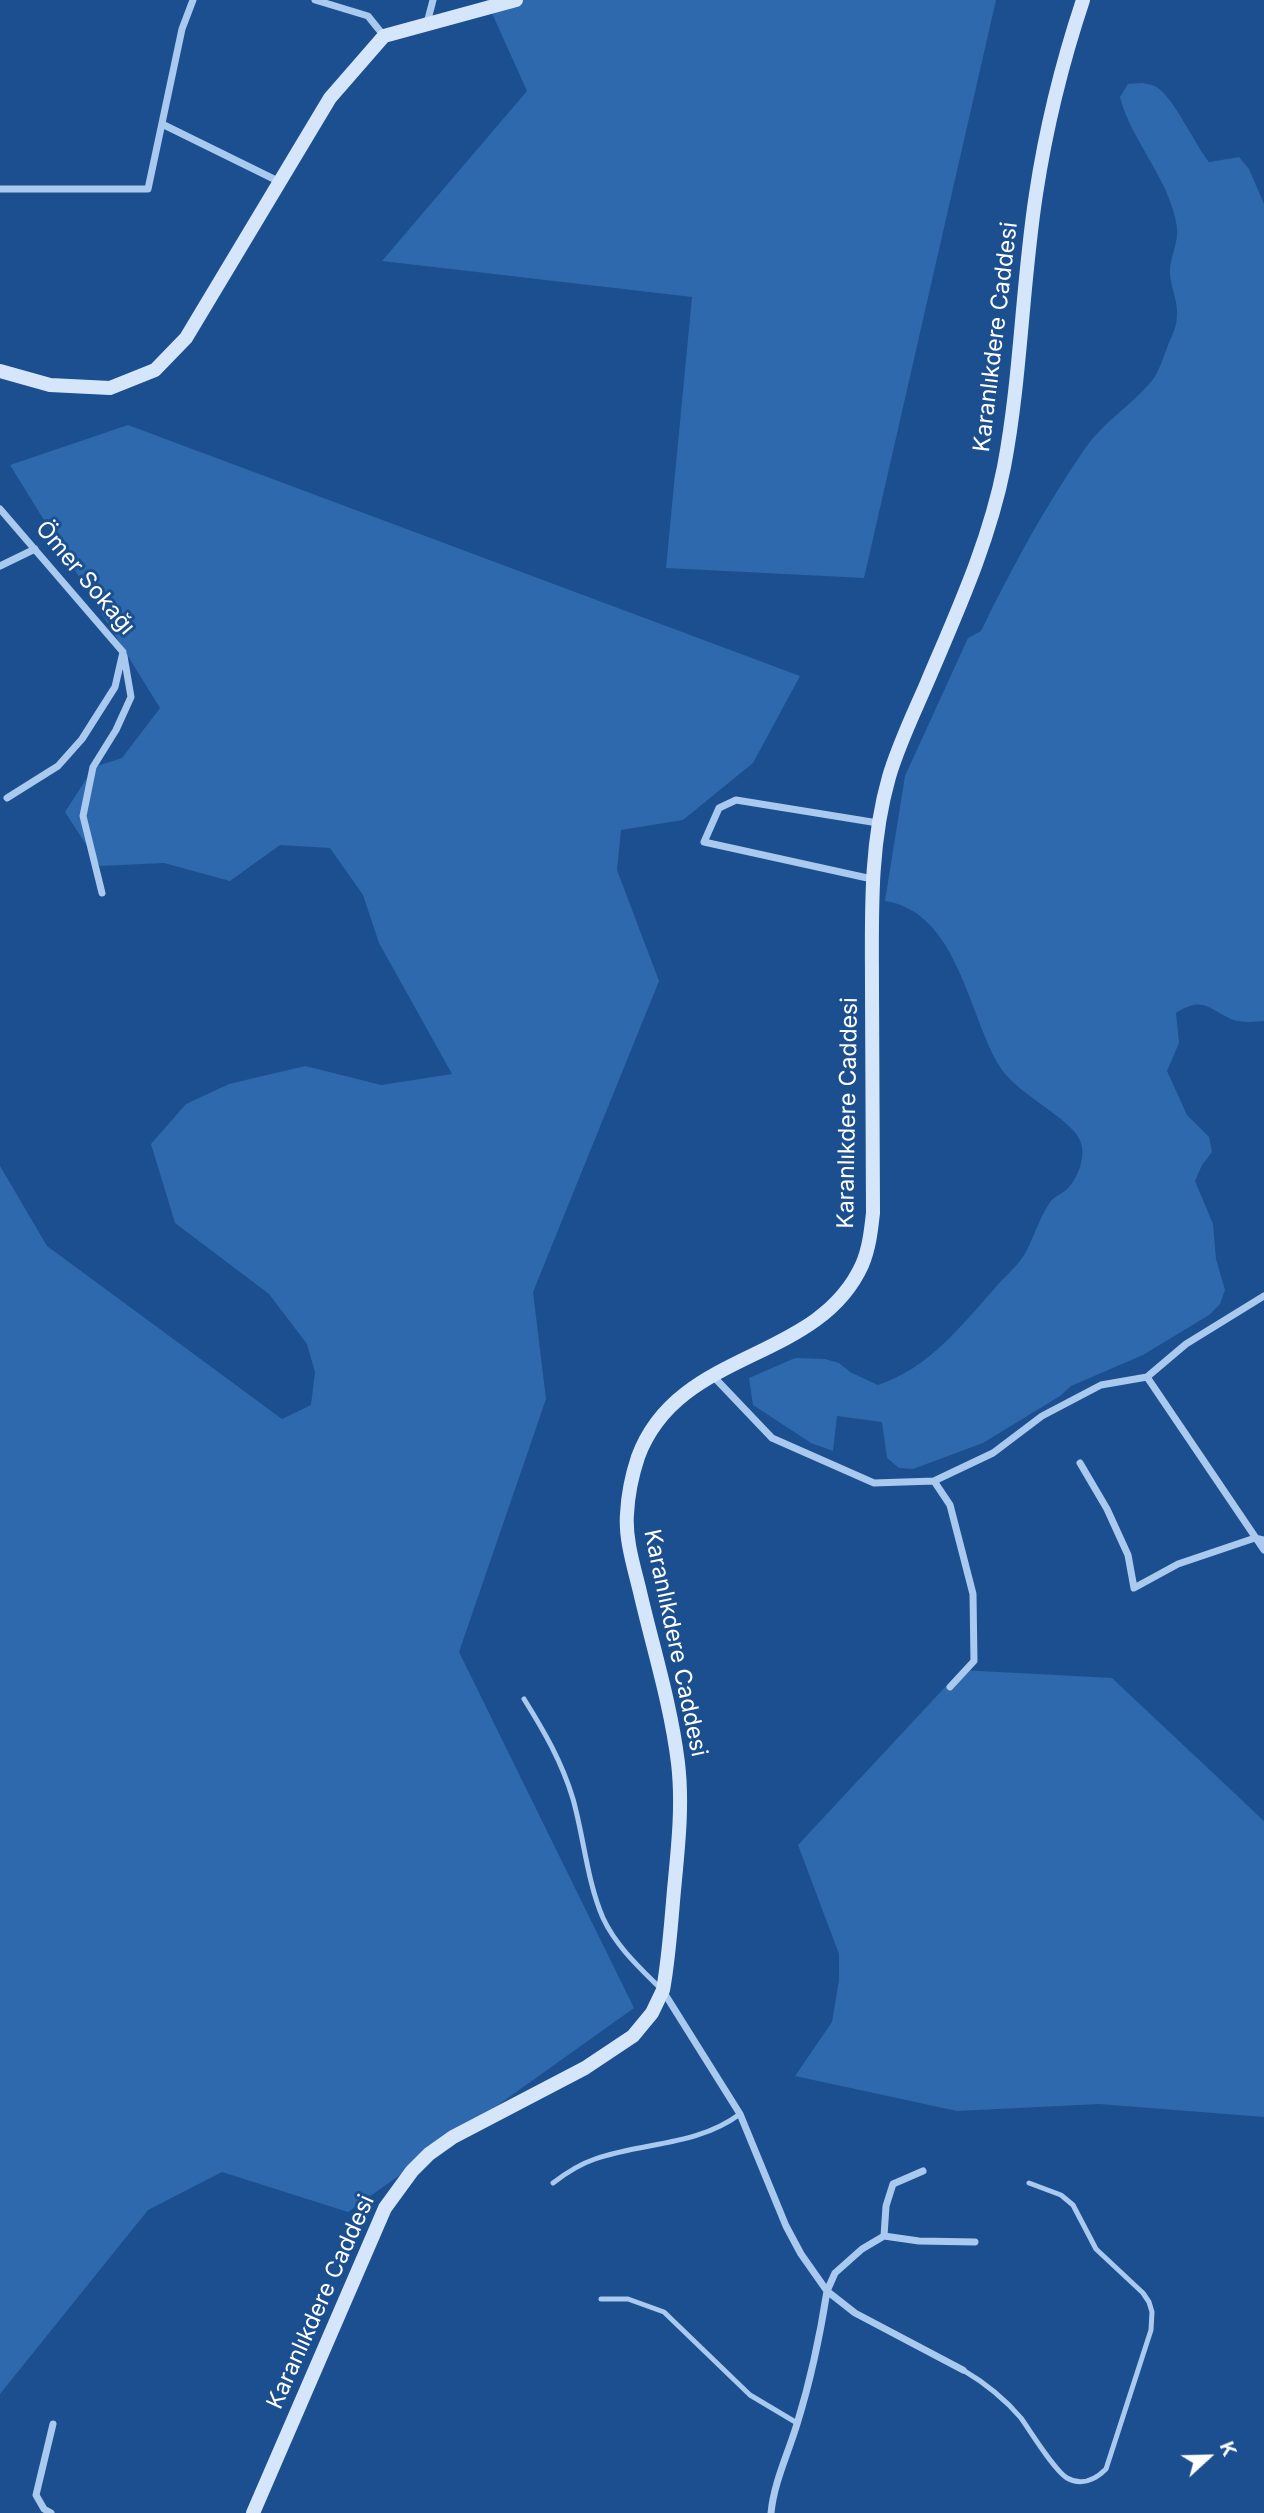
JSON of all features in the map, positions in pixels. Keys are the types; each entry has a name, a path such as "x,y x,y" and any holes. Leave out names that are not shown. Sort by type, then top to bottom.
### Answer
{"main road":[{"path":"0,371 50,385 110,388 155,370 186,338 330,99 384,36 516,0"},
{"name":"Karanlıkdere Caddesi","path":"253,2513 385,2208 398,2188 429,2154 453,2137 585,2068 633,2036 652,2012 663,1990 679,1837 679,1774 673,1735 632,1560 626,1516 631,1480 639,1454 653,1427 672,1405 712,1375 816,1322 834,1306 850,1286 863,1263 870,1241 873,1213 872,878 878,823 889,776 905,733 970,581 1003,472 1014,411 1035,197 1048,128 1069,43 1083,0"}],"street":[{"path":"0,189 148,189 182,29 193,0"},
{"path":"315,0 368,16 384,36"},
{"path":"427,23 433,0"},
{"path":"162,124 280,182"},
{"name":"Ömer Sokağı","path":"0,509 123,652 115,687 82,739 58,766 7,798"},
{"path":"0,566 35,549"},
{"path":"102,893 83,816 93,767 116,730 131,697 123,652"},
{"path":"872,878 704,842 719,808 736,800 878,823"},
{"path":"712,1375 772,1438 874,1483 934,1481 992,1453 1042,1416 1101,1385 1147,1377 1186,1344 1264,1296"},
{"path":"1147,1377 1260,1539 1264,1550"},
{"path":"1080,1463 1107,1509 1128,1555 1134,1588 1178,1564 1260,1539"},
{"path":"934,1481 950,1505 973,1594 974,1661 950,1687"},
{"path":"663,1990 740,2114 786,2226 827,2291 855,2313 963,2370"},
{"path":"884,2236 886,2206 893,2184 923,2171"},
{"path":"771,2513 773,2491 797,2423 827,2291 835,2273 862,2249 884,2236 919,2241 975,2242"},
{"path":"51,2513 44,2509 36,2495 53,2424"}],"lane":[{"path":"524,1699 543,1728 564,1772 595,1896 604,1920 630,1958 663,1990"},
{"path":"553,2183 575,2168 597,2158 696,2137 721,2127 740,2114"},
{"path":"963,2370 981,2380 1010,2406 1063,2475 1078,2482 1087,2482 1106,2469 1151,2330 1152,2312 1143,2293 1096,2249 1069,2200 1029,2183"},
{"path":"601,2299 628,2299 664,2312 750,2395 797,2423"}],"shaded area":[{"path":"486,0 996,0 864,578 666,568 692,297 382,261 527,91"},
{"path":"1128,84 1155,86 1164,94 1209,162 1239,157 1249,169 1264,204 1264,1021 1235,1020 1199,1005 1185,1008 1176,1013 1179,1043 1167,1071 1187,1115 1209,1137 1212,1152 1195,1181 1213,1224 1216,1259 1225,1290 1220,1304 1209,1315 1143,1355 1071,1386 1060,1396 983,1443 913,1469 899,1468 887,1458 882,1422 837,1416 833,1451 811,1443 753,1405 749,1378 795,1358 825,1359 839,1363 850,1372 878,1385 913,1368 956,1331 1019,1262 1049,1204 1069,1187 1079,1169 1082,1149 1076,1134 1019,1087 1000,1067 945,945 929,924 910,909 885,901 905,776 968,638 981,631 1030,537 1086,447 1153,379 1175,327 1177,310 1170,274 1177,233 1173,209 1159,176 1125,113 1120,97"},
{"path":"128,425 800,676 753,763 683,820 621,830 617,870 659,981 533,1292 546,1399 459,1652 634,2008 348,2212 222,2172 148,2210 0,2394 0,1166 47,1246 282,1419 311,1405 315,1372 307,1344 269,1294 175,1223 151,1144 186,1104 229,1084 305,1066 381,1085 452,1074 379,943 363,895 330,848 280,845 230,881 164,863 100,866 65,812 94,767 122,758 160,708 10,465"},
{"path":"961,1670 1112,1678 1264,1821 1264,2117 1099,2104 957,2111 795,2076 832,2022 839,1980 839,1954 798,1845"}]}
